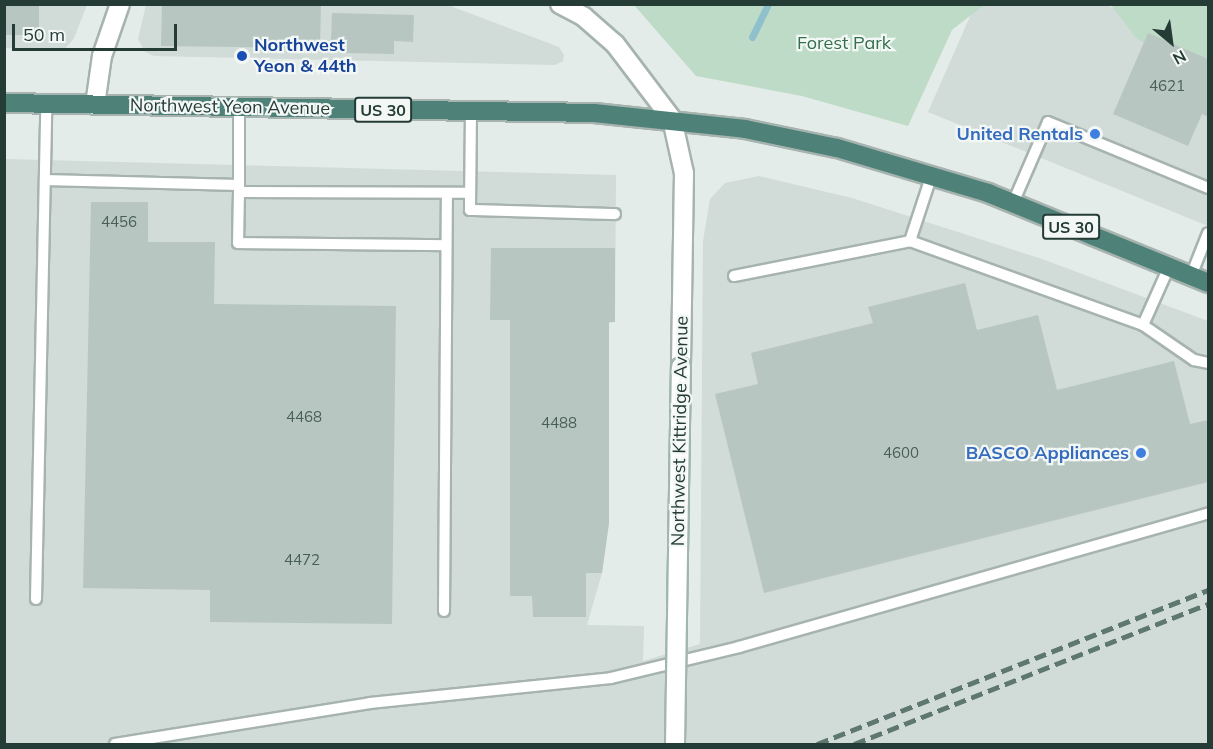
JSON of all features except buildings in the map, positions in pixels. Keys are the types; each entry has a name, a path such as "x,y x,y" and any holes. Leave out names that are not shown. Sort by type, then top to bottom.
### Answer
{"highway":[{"name":"Northwest Yeon Avenue","path":"4,103 471,111 672,119"},
{"name":"US 30","path":"672,119 837,148 932,174 1013,203 1209,283"}],"main road":[{"path":"95,105 102,56 120,4"},
{"path":"561,4 584,17 615,44 672,119"},
{"name":"Northwest Kittridge Avenue","path":"672,119 684,173 675,744"}],"lane":[{"path":"36,598 46,104"},
{"path":"239,107 238,243 446,245"},
{"path":"471,111 470,210 615,214"},
{"path":"1013,203 1048,122 1209,188"},
{"path":"910,241 932,174"},
{"path":"45,180 239,188 470,193"},
{"path":"444,611 447,193"},
{"path":"1191,276 1209,233"},
{"path":"734,276 910,241 1143,325 1194,360 1209,363"},
{"path":"1143,325 1169,267"},
{"path":"115,744 370,703 611,678 738,647 1209,513"}],"shaded area":[{"path":"5,5 87,5 74,38 65,49 5,48"},
{"path":"146,5 448,5 559,47 564,55 563,61 555,65 154,56 145,52 138,39"},
{"name":"United Rentals","path":"975,5 1106,5 1208,47 1208,226 928,112"},
{"path":"5,159 616,175 615,322 609,323 609,523 602,573 587,625 644,626 643,661 700,644 703,241 710,199 725,183 759,176 852,198 1042,259 1208,321 1208,744 5,744"}],"green space":[{"name":"Forest Park","path":"634,5 984,5 952,30 908,126 802,96 696,76"},
{"path":"1111,5 1208,5 1208,58 1154,49 1136,38"}],"waterway":[{"path":"752,37 768,4"}],"railway":[{"path":"817,744 1208,590"},
{"path":"854,744 1208,604"}],"place":[{"name":"Northwest Yeon & 44th","path":"242,56"},
{"name":"United Rentals","path":"1095,134"},
{"name":"BASCO Appliances","path":"1141,453"}]}
